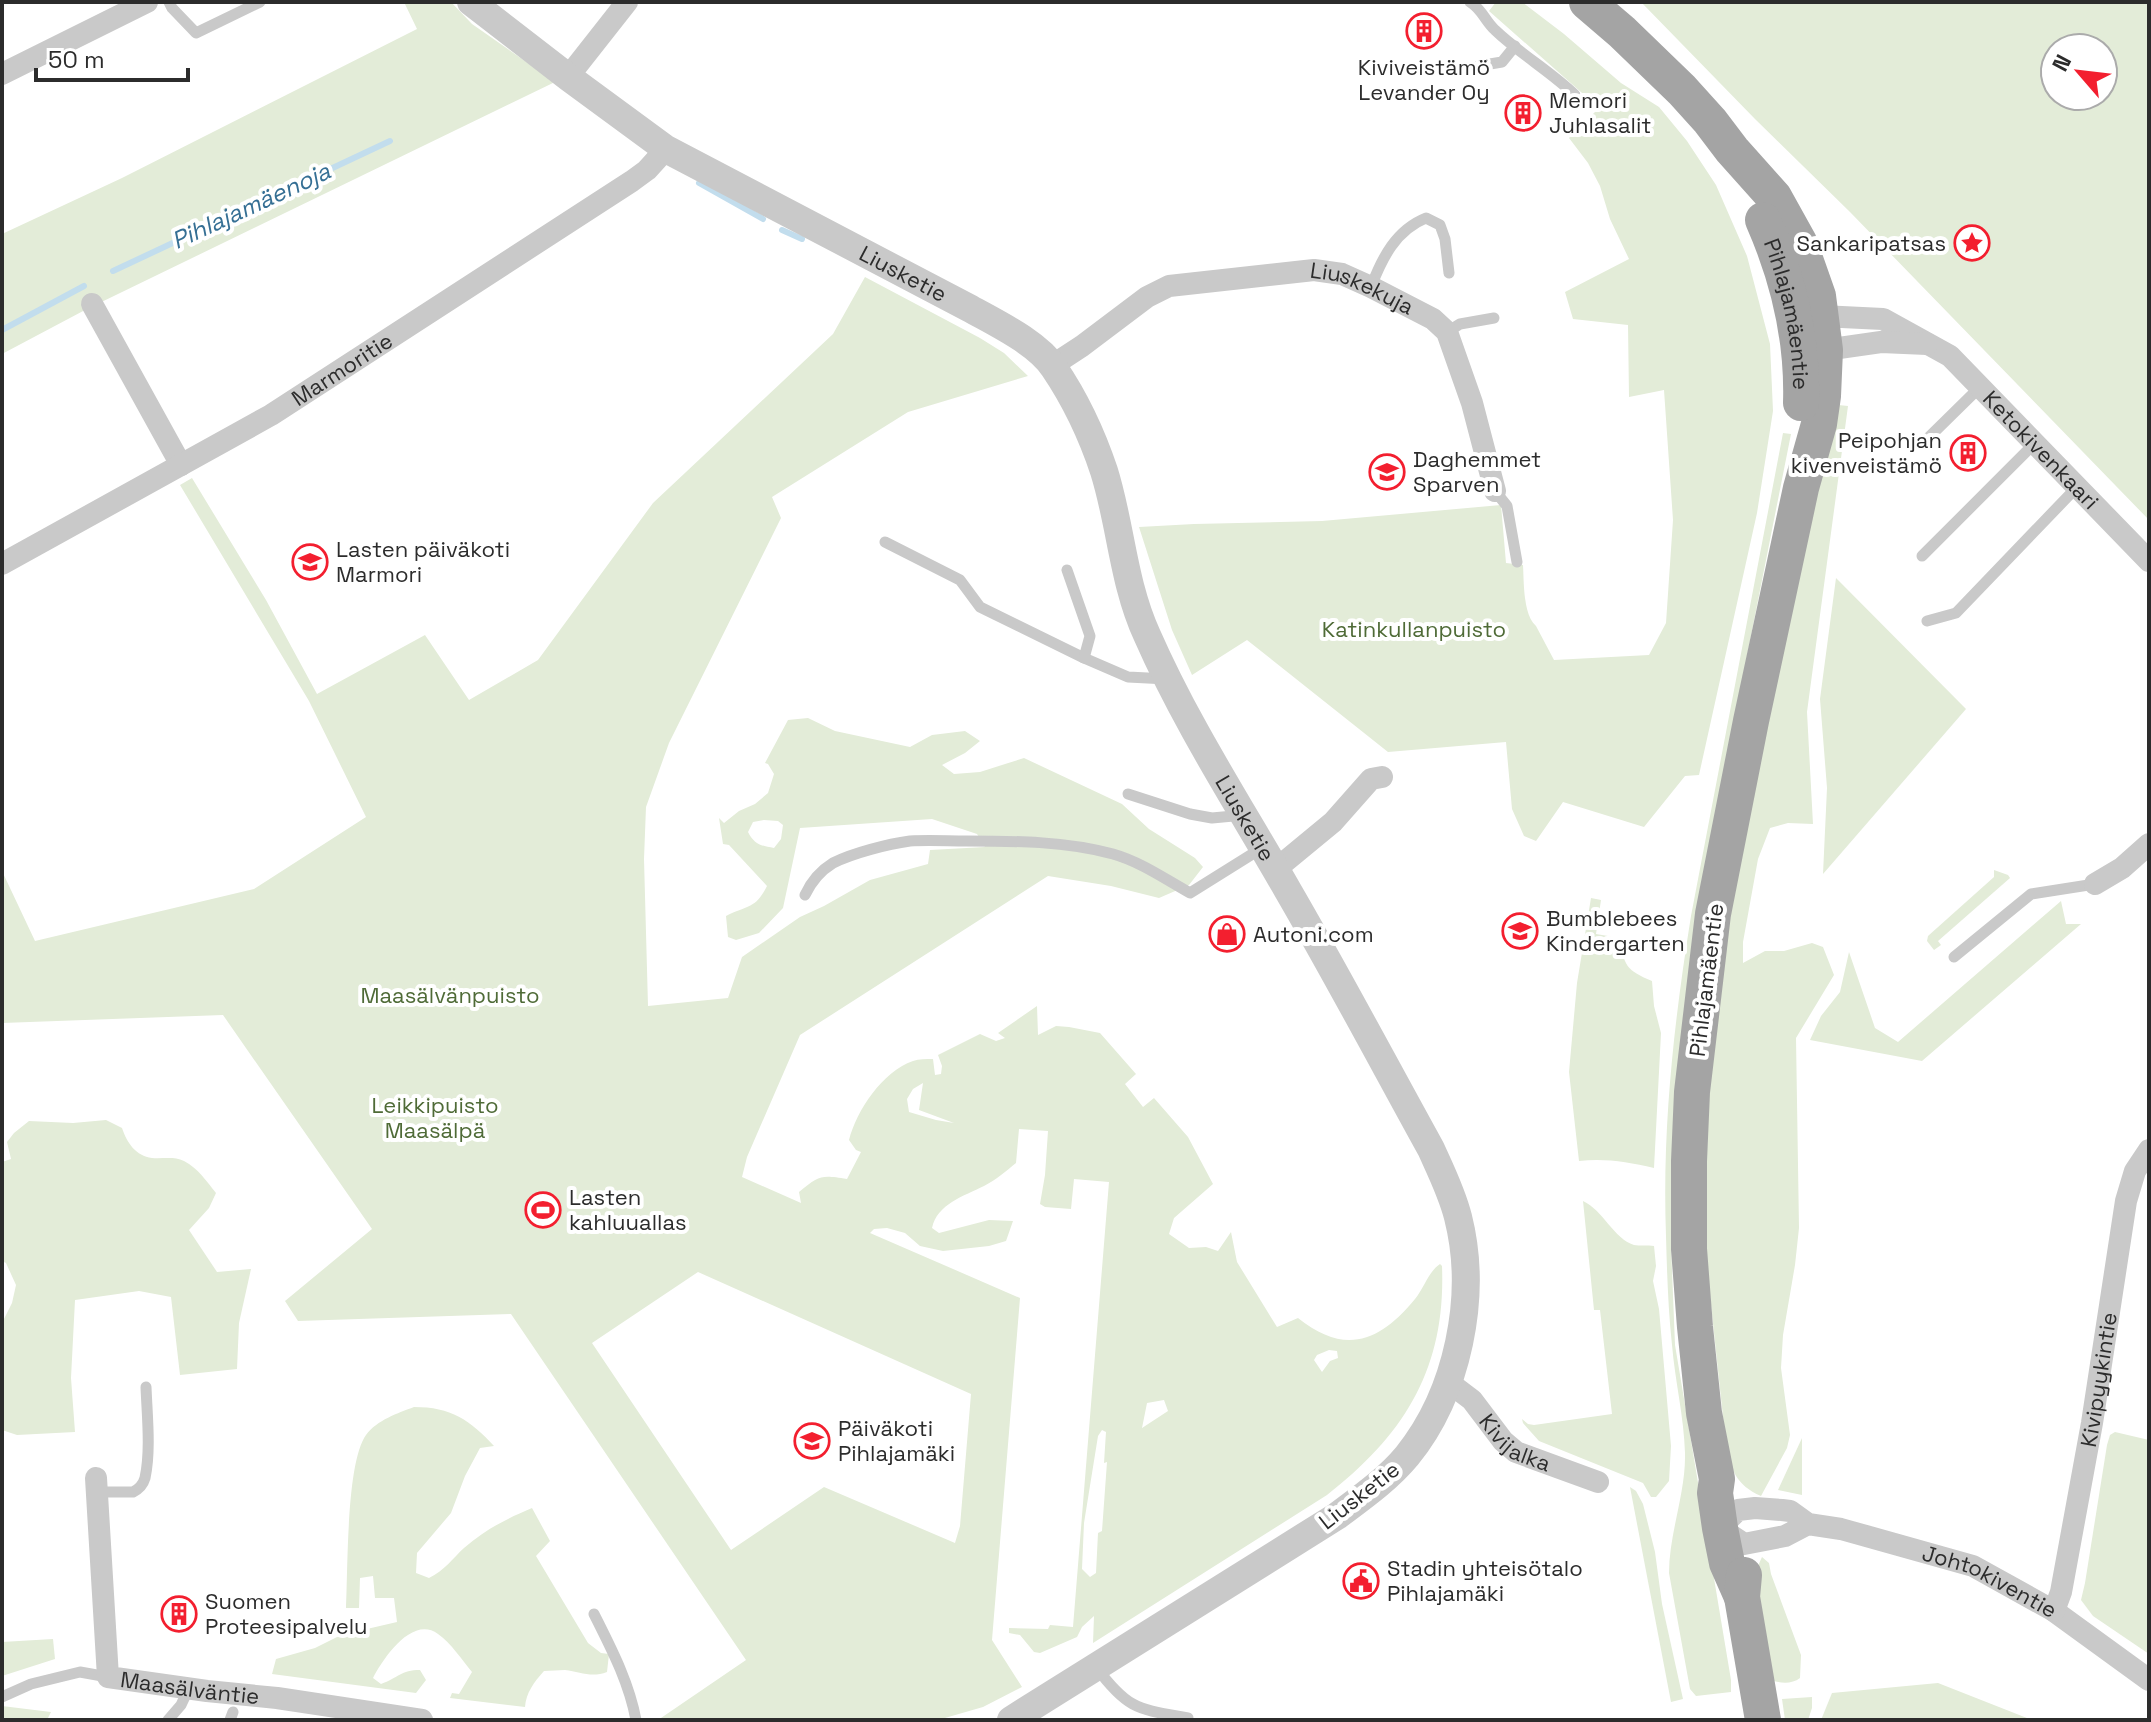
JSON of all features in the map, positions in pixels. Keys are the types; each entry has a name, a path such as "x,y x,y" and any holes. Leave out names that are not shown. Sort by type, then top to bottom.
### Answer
{"main road":[{"name":"Pihlajamäentie","path":"1587,2 1682,90 1774,197 1799,242 1818,296 1815,335 1823,396 1819,424 1801,488 1713,914 1692,1092 1689,1161 1689,1249 1704,1413 1717,1479 1715,1493 1734,1528 1727,1563 1742,1597 1763,1720"}],"street":[{"path":"2,74 147,2"},
{"name":"Liusketie","path":"471,2 666,149 971,309 1019,338 1053,365 1088,428 1104,473 1131,589 1145,631 1167,679 1431,1149 1458,1216 1466,1287 1455,1358 1430,1421 1406,1456 1371,1490 1337,1516 1011,1720"},
{"path":"568,77 627,2"},
{"name":"Marmoritie","path":"2,564 271,415 600,202 647,170 666,149"},
{"name":"Liuskekuja","path":"1053,365 1147,297 1169,286 1314,270 1342,274 1371,287 1433,319 1447,332"},
{"path":"92,304 181,465"},
{"name":"Ketokivenkaari","path":"1815,335 1883,319 1950,356 2149,561"},
{"path":"1447,332 1472,403 1495,491"},
{"path":"1815,335 1927,344"},
{"path":"1269,858 1333,822 1371,779 1382,777"},
{"path":"2095,884 2122,868 2149,844"},
{"name":"Kivipyykintie","path":"2054,1611 2061,1592 2092,1423 2126,1201 2135,1171 2149,1150"},
{"name":"Kivijalka","path":"1447,1381 1472,1400 1503,1441 1516,1452 1598,1482"},
{"name":"Maasälväntie","path":"96,1485 108,1677 422,1720"},
{"name":"Johtokiventie","path":"1734,1528 1755,1508 1790,1511 1808,1524 1841,1529 1973,1566 2054,1611 2149,1680"},
{"path":"1734,1528 1785,1536 1808,1524"}],"lane":[{"path":"169,2 196,33 260,2"},
{"path":"1470,2 1477,6 1493,29 1575,95"},
{"path":"1478,66 1502,62 1515,46"},
{"path":"1371,287 1380,263 1399,235 1415,222 1426,218 1440,225 1449,273"},
{"path":"1447,332 1460,324 1494,318"},
{"path":"1923,443 1981,386"},
{"path":"1922,556 2035,443"},
{"path":"1927,621 1956,613 2077,487"},
{"path":"1495,491 1507,506 1517,562"},
{"path":"885,542 960,580 980,607 1084,658 1128,677 1167,679"},
{"path":"1067,570 1090,636 1084,658"},
{"path":"1128,794 1212,818 1244,815"},
{"path":"805,895 817,875 833,864 860,853 909,841 1048,843 1087,848 1142,865 1190,893 1269,858"},
{"path":"1954,957 2031,894 2095,884"},
{"path":"96,1485 133,1492 145,1480 148,1437 146,1387"},
{"path":"594,1614 623,1675 636,1720"},
{"path":"1096,1666 1125,1700 1141,1710 1188,1718"},
{"path":"2,1697 31,1684 80,1672 108,1677"},
{"path":"168,1720 181,1705 189,1688"}],"green space":[{"path":"404,2 451,2 472,24 555,82 85,310 2,354 2,234 122,178 417,29"},
{"name":"Katinkullanpuisto","path":"1496,2 1522,2 1621,83 1659,107 1687,141 1716,185 1747,256 1770,344 1773,411 1757,513 1699,775 1685,776 1644,827 1563,802 1536,841 1524,836 1512,809 1506,742 1388,752 1247,640 1192,675 1172,630 1139,527 1322,521 1501,505 1506,563 1523,565 1529,614 1554,660 1649,655 1666,623 1673,520 1664,390 1629,397 1628,325 1573,319 1565,292 1629,259 1610,219 1600,186 1569,138 1599,108 1489,11"},
{"path":"1641,2 2149,2 2149,520"},
{"name":"Maasälvänpuisto","path":"865,277 980,338 1004,353 1028,376 908,412 772,497 781,518 669,743 646,807 644,859 648,1006 728,998 742,957 800,917 870,880 928,864 930,850 985,847 977,834 932,819 800,828 783,908 759,933 736,940 728,937 726,916 750,906 767,886 729,845 723,844 719,818 724,823 768,793 774,774 765,763 788,720 808,718 835,731 910,747 932,735 965,731 980,741 942,765 954,774 980,772 1024,758 1122,804 1149,829 1195,858 1203,867 1189,885 1159,898 1111,886 1048,876 800,1035 747,1157 742,1177 801,1203 799,1192 817,1179 847,1179 861,1152 849,1140 853,1128 881,1083 902,1066 920,1059 933,1059 935,1075 941,1074 938,1055 980,1034 996,1041 1005,1038 998,1033 1037,1006 1038,1035 1056,1026 1100,1033 1136,1074 1125,1084 1143,1107 1154,1098 1188,1137 1213,1184 1174,1218 1169,1234 1189,1248 1206,1247 1218,1251 1231,1232 1237,1262 1277,1327 1298,1318 1331,1337 1346,1340 1374,1334 1402,1314 1440,1264 1441,1303 1437,1336 1428,1367 1399,1423 1354,1472 1327,1495 1093,1643 1094,1616 1082,1627 1077,1637 1040,1653 1034,1652 1020,1635 1009,1633 1009,1628 1073,1627 1109,1182 1074,1179 1071,1209 1045,1207 1040,1204 1048,1131 1019,1129 1016,1163 993,1181 945,1207 932,1228 939,1233 989,1220 1013,1221 1006,1241 943,1251 920,1246 905,1233 887,1228 874,1229 870,1233 1020,1298 992,1640 1022,1687 983,1707 938,1720 658,1720 746,1660 511,1314 298,1321 285,1301 372,1229 223,1015 2,1023 2,871 35,941 254,889 366,817 309,701 180,485 192,478 266,600 317,694 425,635 469,700 538,660 653,503 833,334","holes":["778,821 783,825 781,839 774,848 755,842 748,832 753,822","923,1083 919,1110 954,1123 909,1112 907,1099 913,1089","698,1272 971,1394 960,1526 955,1543 824,1487 731,1550 592,1343","1329,1350 1337,1351 1338,1358 1330,1361 1322,1372 1314,1360 1317,1355","1164,1400 1168,1411 1142,1428 1147,1403","1102,1430 1106,1432 1104,1463 1107,1462 1102,1531 1098,1533 1096,1573 1090,1577 1082,1569 1084,1523 1098,1436"]},
{"path":"1829,404 1848,406 1807,712 1813,824 1788,823 1770,828 1758,859 1743,942 1743,963 1765,951 1784,951 1812,943 1823,947 1834,975 1796,1038 1799,1228 1781,1368 1790,1435 1787,1448 1761,1496 1740,1482 1726,1445 1704,1239 1710,1060 1730,916"},
{"path":"1783,433 1791,434 1723,777 1671,1245 1675,1345 1731,1680 1731,1692 1696,1696 1690,1689 1669,1573 1685,1453 1668,1290 1665,1196 1668,1115 1679,996 1691,916"},
{"path":"1836,578 1966,709 1823,874 1827,788 1820,699"},
{"path":"1994,870 2010,878 1938,941 1941,945 1934,950 1927,941 1928,936 1994,877"},
{"path":"1591,898 1601,900 1596,934 1620,938 1628,966 1652,981 1661,1033 1654,1168 1616,1161 1579,1161 1569,1072 1577,983"},
{"path":"2061,901 2066,924 2081,924 1922,1061 1810,1040 1821,1016 1840,992 1849,952 1875,1028 1898,1042"},
{"path":"106,1120 122,1128 129,1144 141,1155 184,1161 198,1171 216,1193 209,1208 189,1230 217,1272 251,1269 239,1323 237,1369 180,1375 171,1297 139,1291 75,1300 71,1378 75,1432 17,1435 2,1430 2,1323 12,1303 16,1285 6,1263 2,1261 2,1162 11,1159 7,1142 29,1121 73,1123"},
{"path":"1583,1201 1627,1242 1654,1246 1656,1266 1653,1281 1659,1309 1671,1446 1669,1481 1656,1497 1651,1497 1643,1483 1539,1441 1522,1419 1534,1425 1612,1414 1600,1310 1594,1310"},
{"path":"414,1407 449,1412 477,1429 494,1446 480,1448 451,1513 417,1553 416,1573 429,1578 480,1535 532,1508 550,1541 536,1556 588,1643 601,1653 609,1654 607,1672 591,1675 565,1670 544,1671 531,1688 525,1707 450,1698 452,1693 459,1694 472,1672 438,1634 418,1630 391,1651 373,1678 381,1684 404,1673 420,1670 426,1680 416,1693 272,1674 276,1659 315,1648 341,1635 397,1622 394,1598 375,1598 373,1576 360,1578 359,1608 346,1608 351,1492 359,1449 366,1435 382,1421"},
{"path":"2115,1432 2149,1440 2149,1654 2093,1616 2081,1600 2107,1445 2110,1435"},
{"path":"1802,1438 1802,1495 1778,1490"},
{"path":"1630,1487 1643,1504 1655,1552 1662,1604 1683,1699 1671,1702"},
{"path":"1762,1557 1769,1563 1801,1655 1800,1678 1793,1682 1768,1679 1752,1579"},
{"path":"53,1639 55,1659 2,1676 2,1642"},
{"path":"1938,1683 2032,1720 1821,1720 1832,1693"},
{"path":"1812,1697 1808,1720 1785,1720 1782,1699"},
{"path":"2,1706 51,1712 47,1720 2,1720"}],"water":[{"name":"Lasten kahluuallas","path":"543,1195 554,1199 558,1210 554,1221 543,1225 532,1221 528,1210 532,1199"}],"waterway":[{"name":"Pihlajamäenoja","path":"113,271 390,141"},
{"path":"699,183 763,219"},
{"path":"782,230 802,239"},
{"name":"Pihlajamäenoja","path":"2,330 84,286"}],"place":[{"name":"Kiviveistämö Levander Oy","path":"1424,31"},
{"name":"Memori Juhlasalit","path":"1523,113"},
{"name":"Sankaripatsas","path":"1972,243"},
{"name":"Peipohjan kivenveistämö","path":"1968,453"},
{"name":"Daghemmet Sparven","path":"1387,472"},
{"name":"Lasten päiväkoti Marmori","path":"310,562"},
{"name":"Bumblebees Kindergarten","path":"1520,931"},
{"name":"Autoni.com","path":"1227,934"},
{"name":"Lasten kahluuallas","path":"543,1210"},
{"name":"Päiväkoti Pihlajamäki","path":"812,1441"},
{"name":"Stadin yhteisötalo Pihlajamäki","path":"1361,1581"},
{"name":"Suomen Proteesipalvelu","path":"179,1614"}],"park label":[{"name":"Leikkipuisto Maasälpä","path":"435,1118"}]}
